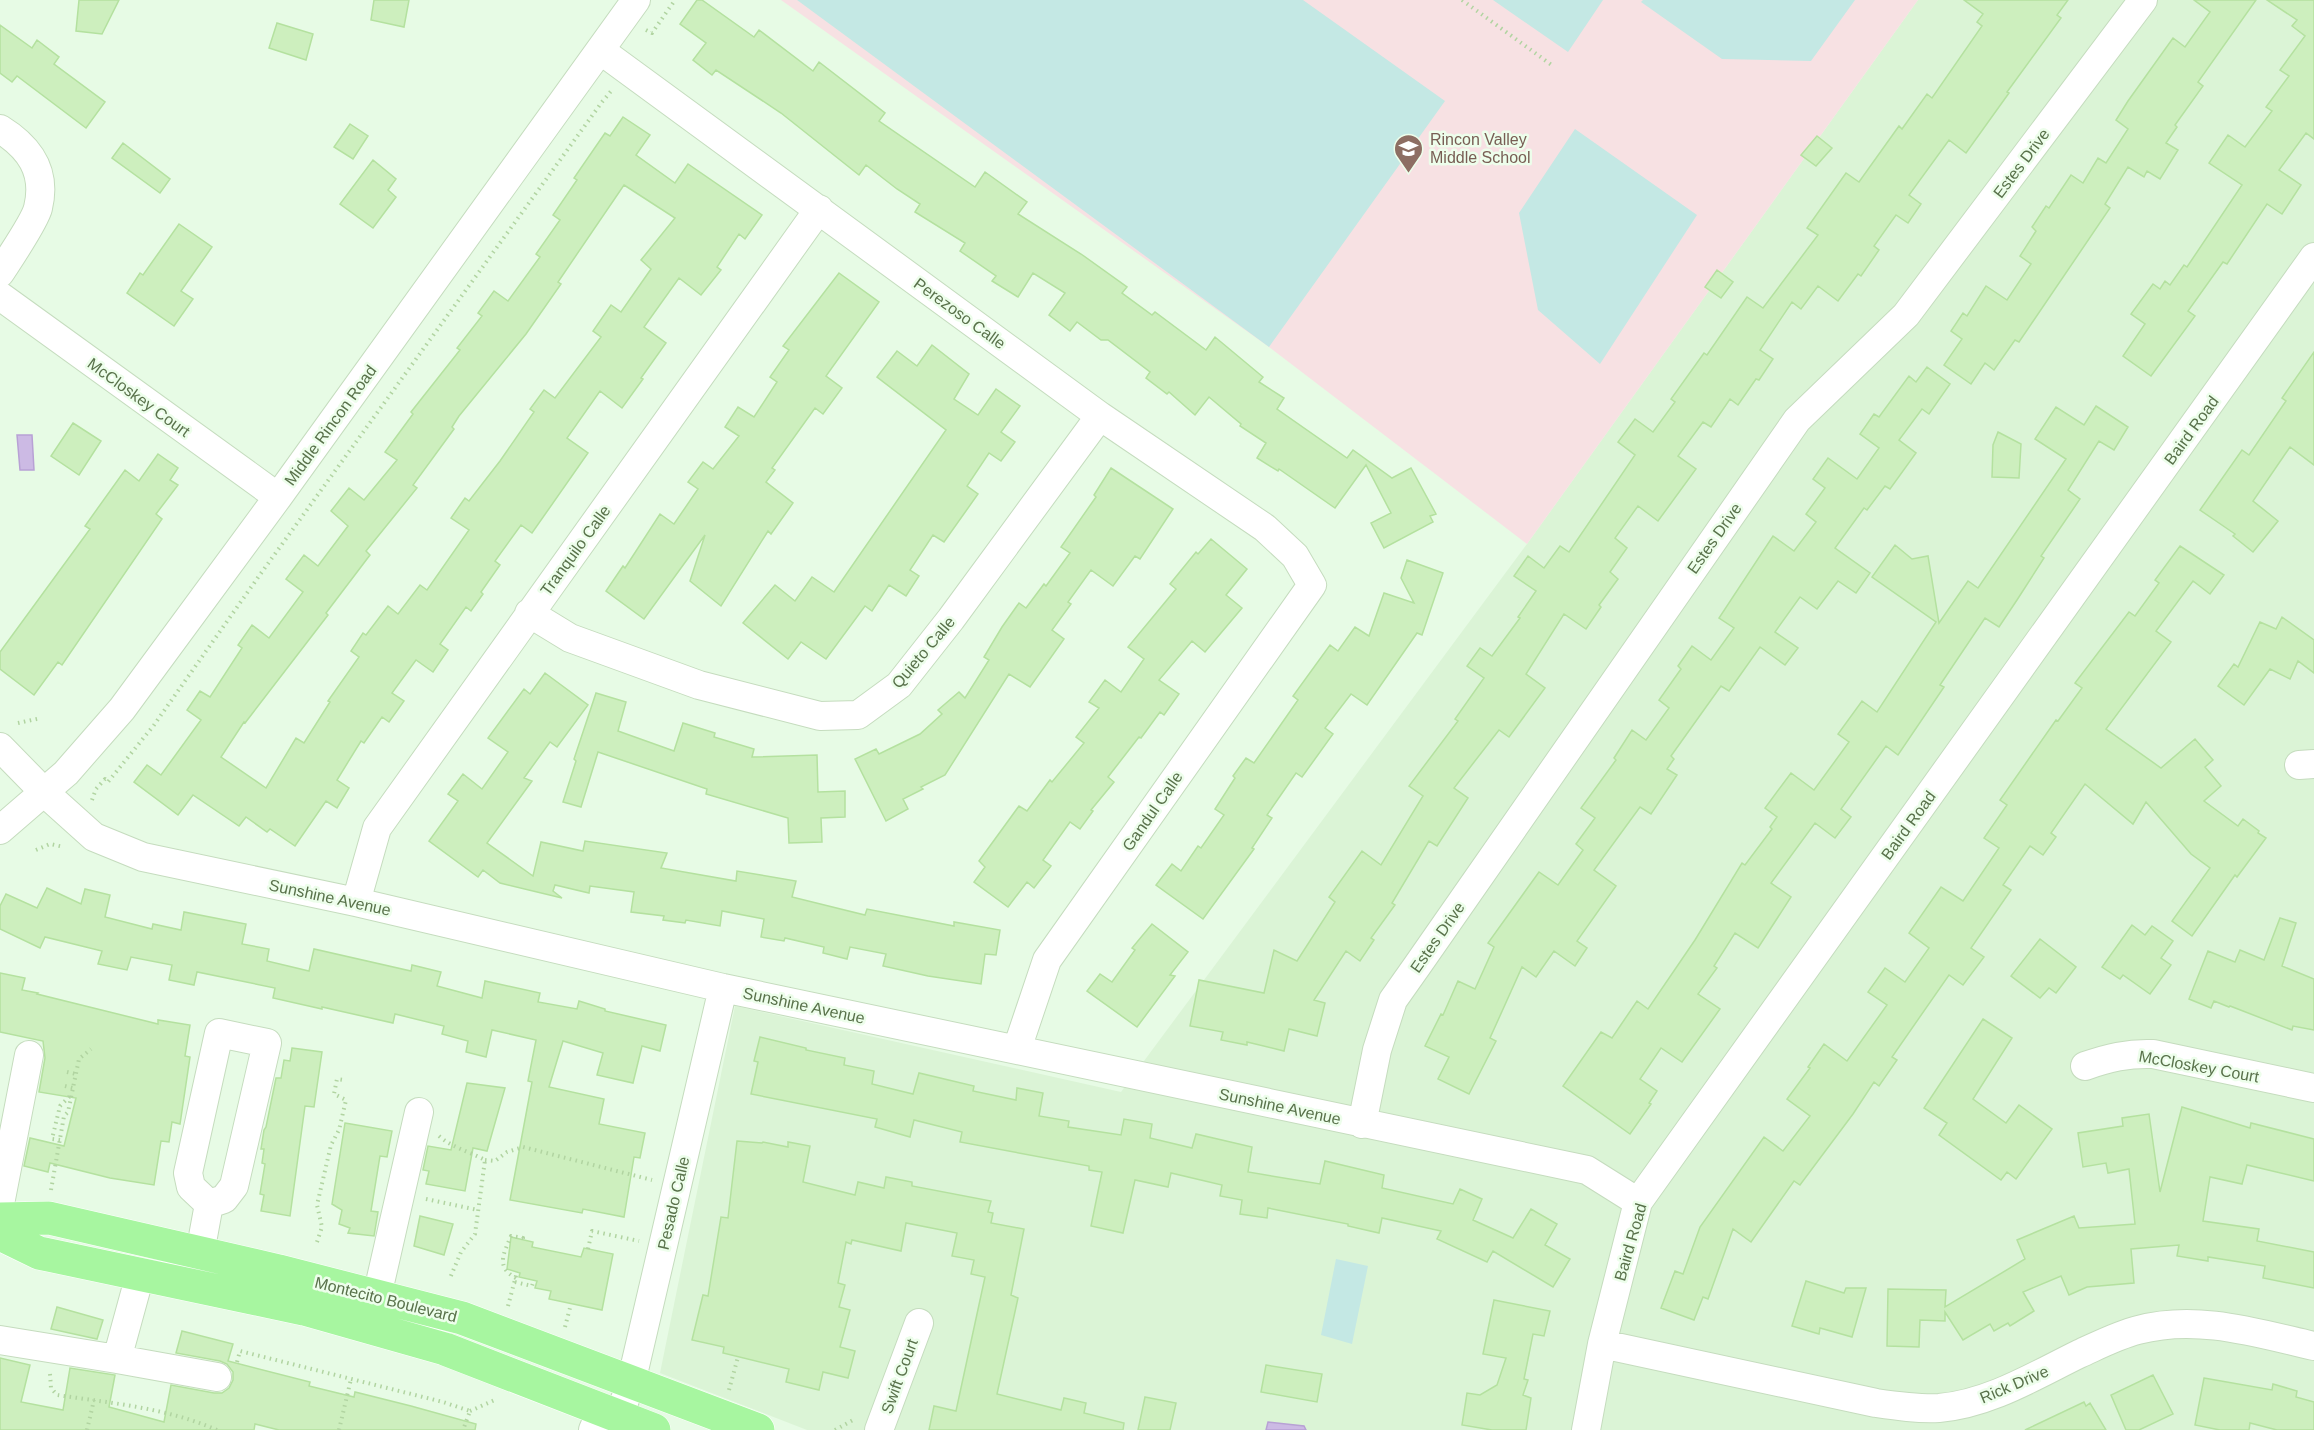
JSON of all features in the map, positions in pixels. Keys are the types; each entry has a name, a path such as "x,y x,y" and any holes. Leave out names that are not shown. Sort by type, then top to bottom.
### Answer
{"main road":[{"name":"Montecito Boulevard","path":"0,1219 49,1218 462,1318 758,1430"},
{"name":"Montecito Boulevard","path":"0,1234 39,1253 304,1309 445,1349 604,1418 654,1430"}],"street":[{"name":"Middle Rincon Road","path":"0,830 45,793 86,752 122,709 278,497 636,0"},
{"name":"Estes Drive","path":"1362,1124 1377,1050 1393,1000 1797,420 1906,315 2143,0"},
{"name":"Perezoso Calle","path":"600,50 1100,416 1265,528 1295,556 1312,585"},
{"path":"0,129 15,139 34,159 40,184 38,209 0,273"},
{"name":"Tranquilo Calle","path":"356,902 377,828 819,209"},
{"name":"Baird Road","path":"1586,1430 1602,1344 1638,1202 2314,257"},
{"name":"McCloskey Court","path":"0,296 278,497"},
{"name":"Quieto Calle","path":"529,614 570,638 699,685 820,716 858,715 898,685 951,619 1100,416"},
{"name":"Gandul Calle","path":"1017,1048 1047,960 1312,585"},
{"name":"Sunshine Avenue","path":"0,747 45,793 94,837 143,857 356,902 723,988 1017,1048 1362,1124 1587,1170 1638,1202"},
{"name":"Pesado Calle","path":"604,1418 631,1383 723,988"},
{"path":"219,1033 267,1043 234,1186 224,1199 209,1204 190,1186 188,1173 219,1033"},
{"name":"McCloskey Court","path":"2085,1065 2115,1056 2153,1054 2314,1088"},
{"path":"0,1204 29,1055"},
{"path":"377,1296 419,1112"},
{"path":"200,1253 209,1204"},
{"path":"117,1359 140,1275"},
{"name":"Swift Court","path":"870,1423 919,1323"},
{"name":"Rick Drive","path":"1602,1344 1876,1402 1919,1408 1941,1408 1984,1398 2117,1337 2159,1326 2179,1323 2220,1326 2314,1346"},
{"path":"0,1340 217,1377"}],"path":[{"path":"642,40 646,30 652,33 675,0"},
{"path":"1462,0 1553,66"},
{"path":"92,805 96,789 105,779 108,782 154,725 259,576 602,102 613,90"},
{"path":"18,723 41,718"},
{"path":"36,850 50,844 69,848"},
{"path":"51,1191 64,1116 68,1112 79,1059 91,1049"},
{"path":"67,1072 76,1074"},
{"path":"317,1242 322,1227 317,1205 331,1145 339,1130 346,1100 334,1095 337,1079 344,1080"},
{"path":"65,1086 73,1088"},
{"path":"60,1140 52,1139 60,1106 72,1094"},
{"path":"419,1112 431,1129 452,1146 485,1160 495,1161 507,1152 522,1147 652,1180"},
{"path":"450,1278 461,1252 475,1234 485,1160"},
{"path":"422,1198 478,1210"},
{"path":"588,1249 592,1231 663,1247"},
{"path":"522,1240 523,1238 511,1236 503,1257 503,1267 515,1280 532,1286 534,1280"},
{"path":"565,1328 571,1304"},
{"path":"48,1348 51,1388 57,1395 191,1419 217,1430"},
{"path":"217,1377 232,1380 240,1352 470,1411 500,1398"},
{"path":"339,1430 351,1379"},
{"path":"87,1430 94,1400"},
{"path":"463,1430 470,1411"},
{"path":"835,1430 870,1423"}],"shaded area":[{"name":"Rincon Valley Middle School","path":"781,0 1918,0 1527,544 1269,347"},
{"path":"797,0 1303,0 1445,101 1269,347"},
{"path":"1493,0 1603,0 1568,52"},
{"path":"1643,0 1855,0 1811,61 1722,59 1641,2"},
{"path":"1918,0 2314,0 2314,1430 807,1430 660,1373 735,1006 1121,1092 1527,544"},
{"path":"1575,129 1697,215 1600,364 1538,310 1519,213"},
{"path":"17,435 32,435 34,470 20,470"},
{"path":"1336,1259 1368,1266 1352,1344 1321,1335"},
{"path":"1268,1422 1304,1426 1306,1430 1266,1430"}],"building":[{"path":"79,0 119,0 102,34 76,31"},
{"path":"374,0 409,0 404,27 371,20"},
{"path":"697,0 702,0 754,37 759,30 813,71 819,62 885,113 879,121 975,187 985,172 1027,202 1018,214 1081,254 1127,287 1122,293 1152,315 1155,312 1206,350 1215,337 1263,377 1259,382 1284,398 1277,409 1347,458 1353,450 1392,478 1411,468 1436,514 1430,516 1433,522 1384,548 1371,523 1391,513 1366,465 1335,508 1279,469 1278,471 1257,458 1266,443 1240,426 1241,424 1209,397 1195,415 1169,392 1167,394 1146,378 1150,372 1108,340 1101,340 1077,322 1070,331 1049,315 1065,293 1033,273 1018,297 992,281 996,276 960,251 965,243 915,212 920,204 866,165 859,175 781,113 716,70 712,75 693,60 706,43 680,24"},
{"path":"1964,0 2068,0 2057,15 2061,18 1966,153 1949,140 1909,195 1921,204 1908,223 1896,215 1874,246 1879,250 1861,276 1858,274 1838,301 1818,286 1801,309 1792,302 1760,350 1773,359 1759,380 1756,379 1738,405 1730,399 1711,427 1703,422 1678,456 1696,469 1658,521 1638,506 1615,538 1627,548 1610,572 1618,579 1599,605 1601,607 1586,629 1564,614 1526,674 1545,688 1509,737 1499,730 1454,788 1468,798 1437,846 1429,841 1392,903 1395,905 1371,938 1374,940 1360,961 1346,951 1314,1000 1325,1003 1317,1036 1289,1029 1284,1051 1247,1042 1247,1045 1221,1040 1223,1032 1190,1026 1199,980 1264,993 1274,950 1297,961 1335,902 1329,897 1362,851 1381,865 1423,796 1409,786 1458,721 1455,719 1484,678 1467,666 1480,648 1492,656 1520,618 1518,617 1536,591 1514,576 1528,556 1544,568 1560,546 1569,552 1635,455 1618,442 1635,419 1653,432 1675,402 1671,399 1704,353 1707,355 1747,297 1763,308 1818,235 1807,228 1846,173 1859,182 1899,126 1902,129 1927,94 1932,98 1982,26 1977,22 1983,14"},
{"path":"2194,0 2256,0 2198,82 2203,86 2175,125 2177,127 2166,143 2178,150 2160,179 2147,171 2144,177 2128,167 2105,204 2110,208 2019,342 2015,340 1994,370 1985,363 1971,384 1944,365 1962,339 1951,331 1963,313 1967,316 1986,286 2007,300 2031,264 2020,256 2036,231 2032,227 2046,206 2049,208 2071,175 2083,183 2098,158 2106,163 2128,129 2116,120 2128,101 2173,38 2185,47 2210,12"},
{"path":"2267,0 2314,0 2314,139 2306,133 2279,170 2301,185 2282,214 2267,204 2227,264 2223,262 2188,311 2195,316 2151,376 2123,356 2145,324 2131,314 2153,284 2160,289 2165,281 2170,285 2184,265 2187,267 2242,185 2209,163 2228,135 2245,147 2272,111 2266,107 2289,76 2280,70 2305,36 2292,26 2297,20"},
{"path":"277,23 313,34 306,60 269,48"},
{"path":"0,25 32,48 37,40 59,57 54,64 105,102 86,128 17,76 12,82 0,73"},
{"path":"623,117 650,135 636,155 675,183 688,164 762,215 745,239 739,234 717,267 721,270 701,295 679,278 644,327 666,343 641,378 643,379 622,408 600,391 567,438 588,453 532,533 521,525 495,561 500,565 481,592 483,594 471,611 466,607 440,644 448,650 433,672 416,660 392,693 404,701 389,722 382,717 364,743 361,741 337,780 349,788 337,808 326,801 295,846 270,829 267,832 246,817 239,826 193,795 178,815 134,782 147,765 161,775 201,720 187,710 200,691 210,697 242,648 238,645 252,625 269,638 303,592 286,579 304,555 318,566 348,526 331,511 349,488 364,500 397,460 385,452 413,414 411,412 460,350 457,348 482,316 478,313 494,291 508,301 540,257 536,254 560,220 553,215 577,180 574,178 605,133 610,136","holes":["624,185 675,218 641,260 651,269 621,312 611,305 593,331 601,337 555,398 544,390 530,409 534,412 500,461 469,501 465,498 451,518 469,530 427,590 420,585 398,614 388,606 366,635 363,633 351,651 359,657 328,701 330,702 304,743 296,738 266,788 221,757 244,722 328,615 326,613 370,555 366,551 417,488 413,485 454,429 452,427 459,416 526,334 561,284 558,282"]},
{"path":"350,124 368,136 353,159 334,147"},
{"path":"1817,136 1832,148 1816,166 1801,155"},
{"path":"123,143 170,179 160,193 112,158"},
{"path":"373,160 396,179 388,190 396,197 373,228 340,204"},
{"path":"179,224 212,247 181,291 193,299 174,326 127,293 140,273 143,275"},
{"path":"1717,270 1733,282 1721,298 1705,287"},
{"path":"839,273 879,302 826,376 842,388 823,414 815,408 772,468 775,470 766,482 793,503 771,534 768,531 721,606 690,581 705,535 644,619 606,591 623,566 625,568 660,514 674,524 698,489 688,482 703,462 713,469 739,436 725,427 738,407 754,417 777,382 770,377 789,350 783,346"},
{"path":"932,345 969,374 954,399 978,415 996,389 1020,406 1001,432 1015,442 1001,461 989,453 967,486 978,494 944,542 933,535 910,570 919,576 906,596 889,585 872,611 865,606 826,659 801,642 788,659 743,623 775,585 795,601 812,577 834,592 946,430 877,377 897,351 917,366"},
{"path":"2314,352 2314,465 2290,447 2253,501 2278,521 2253,552 2233,536 2235,534 2200,510 2242,450 2249,455 2286,401 2282,398"},
{"path":"1927,367 1950,384 1929,414 1922,409 1899,440 1916,453 1890,489 1885,486 1867,510 1864,508 1835,548 1870,573 1856,593 1838,581 1817,609 1800,597 1775,632 1798,648 1785,665 1760,647 1729,691 1721,686 1671,756 1674,759 1667,769 1677,775 1651,814 1640,807 1594,870 1616,886 1577,941 1587,948 1575,966 1554,951 1536,977 1522,967 1490,1038 1496,1041 1469,1094 1438,1079 1449,1057 1425,1046 1441,1014 1443,1015 1458,981 1475,989 1494,947 1488,943 1539,872 1558,885 1583,850 1576,844 1595,818 1581,808 1616,760 1614,758 1632,730 1646,740 1669,708 1659,700 1681,669 1678,666 1692,646 1711,660 1734,628 1719,618 1773,536 1794,551 1816,522 1806,514 1825,488 1813,479 1828,458 1857,479 1879,448 1860,434 1874,414 1879,417 1909,376 1916,382"},
{"path":"2096,406 2128,427 2114,450 2099,441 2068,490 2080,499 2041,556 2044,558 2017,600 1999,627 1985,618 1940,685 1944,687 1898,755 1886,746 1841,809 1851,817 1835,838 1815,823 1771,883 1791,897 1758,948 1735,933 1714,966 1717,968 1698,994 1720,1009 1682,1062 1661,1048 1640,1079 1657,1091 1649,1103 1651,1104 1630,1134 1563,1086 1601,1032 1612,1038 1637,1001 1648,1009 1695,940 1742,863 1745,865 1772,829 1770,827 1777,817 1765,808 1791,773 1814,790 1849,742 1838,734 1862,701 1877,712 1936,622 1872,577 1895,545 1912,559 1928,556 1939,623 1968,581 1978,588 2066,459 2035,439 2056,407 2084,425"},
{"path":"73,423 101,441 79,475 51,456"},
{"path":"1998,432 2021,444 2019,478 1992,477 1993,445"},
{"path":"158,454 178,468 170,480 178,485 156,514 162,519 62,665 58,662 34,695 0,669 0,652 90,529 85,526 125,470 139,481"},
{"path":"1111,468 1173,509 1140,559 1135,556 1113,586 1091,570 1068,602 1071,604 1052,630 1064,639 1030,687 1009,674 945,775 903,799 908,809 886,821 855,759 876,749 879,754 920,734 942,714 938,710 959,692 965,698 989,660 984,657 1019,603 1026,608 1044,584 1046,586 1070,553 1061,547 1096,497 1094,495"},
{"path":"1211,539 1247,569 1226,595 1242,608 1205,652 1192,641 1159,680 1179,694 1164,715 1160,712 1108,777 1114,782 1091,810 1093,811 1080,829 1070,822 1043,860 1051,866 1034,888 1027,882 1008,907 974,882 985,867 979,861 1019,806 1027,811 1050,780 1052,782 1084,743 1076,737 1099,708 1089,702 1105,680 1121,692 1144,659 1128,647 1176,589 1170,584 1196,552 1198,554"},
{"path":"2180,546 2224,575 2210,594 2193,581 2156,631 2171,642 2106,729 2161,768 2195,739 2213,760 2205,767 2221,786 2204,801 2238,826 2243,819 2266,838 2237,877 2235,875 2192,936 2172,921 2210,868 2191,854 2146,802 2133,824 2085,784 2051,833 2056,837 2043,855 2030,846 2003,885 2011,890 1971,948 1984,957 1963,985 1949,975 1892,1057 1897,1060 1879,1086 1874,1082 1800,1185 1794,1181 1751,1242 1733,1229 1708,1299 1703,1297 1694,1320 1661,1308 1675,1271 1683,1274 1700,1227 1764,1137 1783,1151 1810,1116 1787,1099 1824,1044 1847,1061 1887,1005 1868,992 1885,968 1905,982 1929,948 1909,933 1941,887 1963,901 1999,848 1984,838 2007,805 2000,800 2056,720 2058,721 2082,688 2075,683 2129,612 2135,616 2159,583 2155,580"},
{"path":"1407,560 1443,573 1422,635 1417,633 1367,705 1351,694 1325,728 1333,734 1302,777 1296,773 1267,815 1272,818 1252,848 1254,849 1203,919 1156,885 1172,864 1181,871 1198,846 1201,848 1224,815 1215,809 1235,778 1233,776 1246,758 1254,763 1298,700 1293,696 1330,645 1338,651 1355,627 1369,636 1384,593 1414,603 1401,578"},
{"path":"2282,617 2314,640 2314,673 2298,661 2290,679 2270,669 2244,705 2218,686 2234,664 2238,667 2260,622 2276,629"},
{"path":"545,673 588,705 557,747 550,742 524,778 532,781 487,843 533,876 541,842 583,851 585,841 667,853 661,868 736,881 737,871 796,881 792,897 865,915 867,909 954,926 954,922 1000,930 996,955 985,954 981,984 883,966 886,954 850,947 847,959 823,953 824,947 785,938 784,941 761,937 764,919 722,911 720,926 686,920 685,923 663,920 664,916 631,912 634,892 590,886 589,893 555,885 553,891 562,898 500,883 483,870 478,877 429,841 458,801 448,794 463,774 482,789 508,752 488,738 524,689 530,694"},
{"path":"596,693 626,702 618,731 674,751 683,723 715,733 714,737 754,749 752,757 817,755 818,792 845,791 845,817 821,818 822,842 789,843 788,818 706,794 707,789 598,752 581,807 563,802 576,761 574,759"},
{"path":"47,888 81,904 85,889 110,895 105,917 152,929 153,924 181,930 184,912 246,924 242,944 269,949 267,961 309,971 314,949 411,971 412,965 441,972 437,986 482,998 485,981 540,993 538,1002 577,1009 579,1001 605,1009 605,1011 666,1025 660,1051 642,1046 633,1083 597,1075 603,1053 563,1041 549,1087 604,1099 599,1124 645,1133 640,1158 634,1157 624,1217 583,1209 582,1213 510,1200 532,1082 528,1081 536,1040 492,1030 486,1057 466,1052 468,1041 442,1034 444,1026 395,1014 393,1023 322,1007 322,1009 273,998 275,988 197,972 194,985 169,980 172,965 131,957 127,970 98,964 102,951 45,937 40,948 0,929 0,906 6,894 37,908"},
{"path":"2280,918 2296,923 2282,966 2314,979 2314,1030 2293,1026 2292,1030 2214,1001 2211,1008 2189,999 2208,951 2235,962 2240,950 2264,960"},
{"path":"1152,924 1188,952 1170,975 1175,976 1137,1027 1087,991 1100,974 1112,982 1135,950 1132,948"},
{"path":"2132,925 2145,935 2152,926 2173,941 2161,958 2171,965 2150,994 2123,975 2120,979 2102,967"},
{"path":"2040,939 2076,967 2056,993 2049,988 2040,998 2011,976"},
{"path":"0,973 25,978 22,990 158,1024 158,1020 190,1025 185,1056 190,1057 180,1124 172,1122 169,1142 161,1141 154,1185 110,1178 50,1163 48,1172 24,1166 30,1138 64,1146 76,1098 39,1092 45,1058 43,1041 0,1032"},
{"path":"1983,1019 2012,1038 1973,1099 2006,1123 2019,1105 2052,1129 2016,1179 2007,1172 2001,1180 1939,1135 1947,1123 1924,1108"},
{"path":"760,1037 845,1058 844,1065 874,1071 872,1084 913,1094 919,1073 974,1086 973,1091 1016,1100 1017,1088 1043,1093 1039,1116 1069,1121 1068,1127 1121,1135 1124,1119 1152,1124 1150,1138 1192,1148 1196,1134 1252,1147 1248,1172 1320,1184 1325,1161 1384,1175 1382,1188 1453,1204 1460,1189 1482,1199 1473,1220 1513,1238 1531,1209 1557,1224 1545,1245 1570,1259 1553,1287 1493,1251 1487,1262 1437,1239 1441,1231 1382,1218 1379,1233 1348,1226 1348,1224 1268,1208 1267,1218 1240,1214 1242,1200 1220,1196 1222,1185 1171,1173 1168,1187 1135,1180 1123,1233 1091,1226 1102,1172 1089,1170 1089,1166 960,1142 962,1132 914,1120 910,1137 875,1127 877,1119 751,1094 758,1062 754,1061"},
{"path":"292,1048 322,1052 314,1107 305,1106 290,1216 261,1211 264,1195 260,1194 265,1164 262,1163 264,1149 261,1149 264,1130 276,1078 281,1078 284,1060 290,1061"},
{"path":"467,1083 505,1088 487,1151 473,1148 465,1191 426,1184 429,1171 423,1170 428,1146 451,1150"},
{"path":"2182,1107 2250,1128 2251,1123 2314,1139 2314,1181 2247,1165 2242,1184 2210,1177 2203,1221 2259,1229 2257,1241 2314,1252 2314,1288 2263,1278 2265,1266 2208,1257 2208,1261 2177,1256 2179,1245 2131,1249 2134,1283 2087,1287 2069,1295 2061,1276 2023,1292 2034,1311 2010,1326 2008,1323 1994,1331 1990,1324 1963,1340 1945,1312 1945,1321 1920,1320 1919,1347 1887,1346 1888,1289 1946,1290 1945,1307 2025,1259 2017,1240 2074,1216 2079,1228 2135,1224 2129,1169 2108,1173 2106,1163 2083,1167 2078,1133 2123,1126 2122,1118 2149,1114 2160,1192"},
{"path":"345,1123 392,1131 387,1157 380,1156 371,1211 378,1212 374,1236 348,1233 350,1228 339,1224 342,1210 332,1204"},
{"path":"737,1141 763,1142 788,1147 788,1142 810,1146 803,1182 855,1195 858,1182 884,1188 886,1177 912,1182 912,1186 991,1201 988,1212 993,1213 991,1223 1024,1229 1011,1295 1018,1298 997,1394 1061,1410 1064,1398 1086,1403 1084,1413 1124,1423 1123,1430 929,1430 934,1406 956,1411 985,1277 971,1274 974,1260 952,1256 957,1233 906,1223 901,1251 852,1240 851,1244 846,1242 838,1283 845,1285 839,1307 850,1310 840,1347 855,1351 848,1378 823,1372 819,1390 786,1382 789,1369 723,1353 724,1347 692,1340 703,1295 708,1296 721,1217 728,1218"},
{"path":"420,1216 453,1224 444,1255 414,1246"},
{"path":"511,1237 533,1242 532,1247 581,1257 584,1248 613,1254 602,1310 549,1299 551,1291 535,1288 537,1281 519,1277 520,1273 507,1269"},
{"path":"1806,1281 1844,1293 1846,1288 1866,1288 1852,1337 1820,1328 1819,1334 1792,1326"},
{"path":"1494,1300 1550,1311 1544,1336 1533,1334 1524,1379 1528,1380 1523,1395 1531,1398 1526,1430 1492,1430 1462,1425 1467,1393 1480,1395 1497,1385 1506,1358 1483,1354"},
{"path":"57,1307 103,1320 97,1339 51,1329"},
{"path":"182,1331 233,1344 228,1361 310,1382 309,1386 354,1397 355,1392 476,1424 475,1430 279,1430 255,1424 254,1430 0,1430 0,1358 30,1365 21,1402 63,1410 70,1368 115,1375 109,1407 164,1422 171,1385 214,1393 222,1393 229,1388 233,1380 233,1372 227,1364 176,1353"},
{"path":"1266,1365 1322,1374 1317,1402 1261,1392"},
{"path":"2153,1375 2173,1414 2139,1430 2126,1430 2111,1395"},
{"path":"2204,1378 2272,1390 2273,1384 2297,1391 2296,1397 2314,1402 2314,1430 2277,1430 2250,1423 2249,1430 2220,1430 2195,1425"},
{"path":"1145,1397 1176,1403 1170,1430 1138,1430"},
{"path":"2084,1402 2086,1406 2090,1403 2106,1430 2025,1430"}],"place":[{"name":"Rincon Valley Middle School","path":"1409,174"}]}
